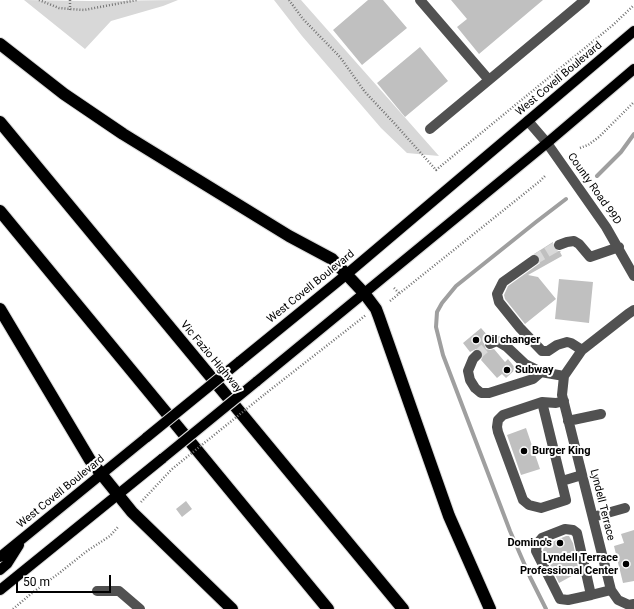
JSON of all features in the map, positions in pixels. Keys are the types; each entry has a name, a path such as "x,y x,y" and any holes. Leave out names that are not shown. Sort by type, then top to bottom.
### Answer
{"highway":[{"path":"0,44 64,94 123,134 290,236 332,259 364,293 376,309 449,516 490,609"},
{"name":"Vic Fazio Highway","path":"0,122 403,609"},
{"path":"0,211 328,609"},
{"path":"0,309 88,457 132,512 232,609"}],"main road":[{"name":"West Covell Boulevard","path":"0,557 347,274 634,31"},
{"path":"0,590 547,143 634,69"},
{"path":"0,570 7,564 23,538"}],"street":[{"path":"420,0 489,80"},
{"path":"430,129 585,0"},
{"name":"County Road 99D","path":"528,121 547,143 587,199 619,248 634,276"},
{"path":"560,245 574,241 579,244 590,257 619,248"},
{"path":"534,260 503,282 497,294 498,302 542,351 548,351 567,342 582,350"},
{"name":"Lyndell Terrace","path":"611,590 562,395 564,376 582,350 634,310"},
{"path":"490,344 497,341 507,347 525,364 541,372 564,376"},
{"path":"477,355 468,371 470,380 475,388 481,392 489,393 533,379 541,372"},
{"path":"542,402 566,500 541,508 529,505 523,500 497,427 498,420 503,415 542,402 556,403 564,401"},
{"path":"568,421 601,414"},
{"path":"562,481 582,476"},
{"path":"593,517 625,508"},
{"path":"591,595 576,533 573,530 565,529 542,538 537,544 536,551 560,599 568,600 591,595 611,590 618,600 629,605 634,604"},
{"path":"97,591 119,591 140,609"}],"path":[{"path":"39,0 58,8 70,10 84,10 137,0"},
{"path":"70,0 70,10"},
{"path":"289,0 303,19 340,56 365,92 436,170 613,25 634,5"},
{"path":"580,148 588,145 599,137 634,102"},
{"path":"390,301 546,175"},
{"path":"394,288 400,294"},
{"path":"141,502 172,469 366,315"},
{"path":"13,609 87,551 110,536 118,527"}],"shaded area":[{"path":"24,0 178,0 163,6 111,21 85,49"},
{"path":"274,0 301,0 439,156 407,153 381,128 302,36"}],"building":[{"path":"368,0 383,0 407,28 362,65 333,30"},
{"path":"451,0 543,0 479,54 457,27 467,19"},
{"path":"420,47 448,81 405,117 377,83"},
{"path":"553,242 553,248 561,251 562,256 528,275 538,277 556,299 525,324 505,299 504,295 508,286 540,263 539,257 534,254"},
{"path":"559,279 593,282 589,323 555,319"},
{"path":"481,328 489,337 484,343 486,349 494,349 505,362 508,359 516,369 506,378 502,374 497,378 481,360 483,356 481,350 476,349 470,352 463,343"},
{"path":"526,428 540,469 521,475 507,435"},
{"path":"186,501 192,509 182,517 176,509"},
{"name":"Lyndell Terrace Professional Center","path":"634,530 634,581 623,583 614,546 624,543 621,534"},
{"path":"569,536 573,543 579,572 559,583 543,550 545,545"}],"waterway":[{"path":"597,176 621,152 634,134"},
{"path":"546,609 510,531 443,355 436,327 437,312 442,303 456,286 566,199"}],"tunnel":[{"path":"534,260 559,245"},
{"path":"477,355 490,344"}],"place":[{"name":"Oil changer","path":"476,340"},
{"name":"Subway","path":"507,370"},
{"name":"Burger King","path":"524,451"},
{"name":"Domino's","path":"560,543"},
{"name":"Lyndell Terrace Professional Center","path":"626,564"}]}
